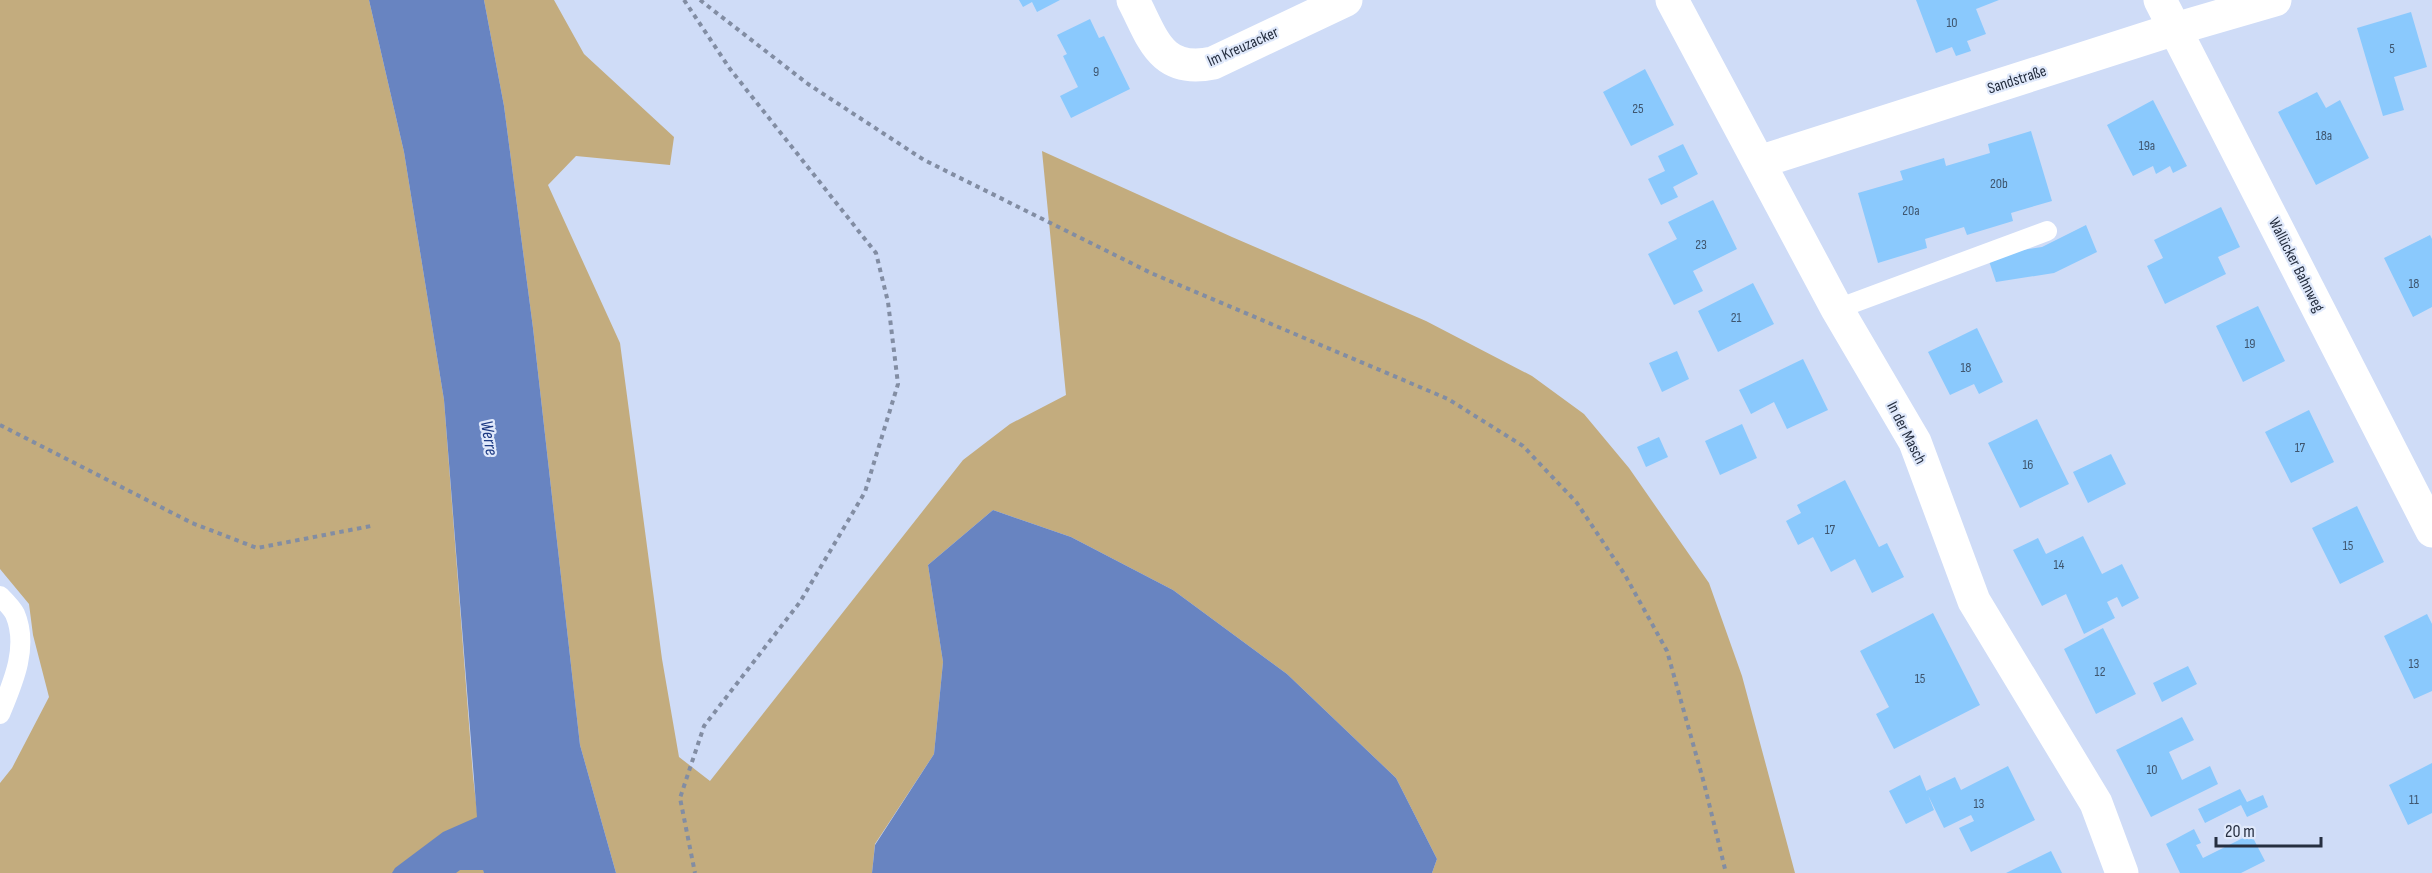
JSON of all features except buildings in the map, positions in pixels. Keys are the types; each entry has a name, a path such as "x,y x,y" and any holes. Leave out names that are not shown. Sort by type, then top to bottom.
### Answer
{"street":[{"name":"Im Kreuzacker","path":"1133,0 1160,52 1180,63 1198,66 1212,63 1346,0"},
{"name":"In der Masch","path":"1672,0 1837,309 1915,442 1974,601 2096,803 2122,873"},
{"name":"Wallücker Bahnweg","path":"2160,0 2432,531"},
{"name":"Sandstraße","path":"1759,162 2175,29 2276,0"}],"lane":[{"path":"1837,309 2047,231"},
{"path":"0,596 15,613 20,657 13,684 0,714"}],"path":[{"path":"684,0 730,69 876,253 888,302 898,384 865,492 800,602 704,726 680,798 695,873"},
{"path":"700,0 808,84 924,160 1151,273 1448,399 1523,446 1577,503 1625,575 1667,651 1704,783 1726,873"},
{"path":"0,426 192,523 257,548 372,526"}],"shaded area":[{"path":"0,0 369,0 404,152 444,400 473,776 484,873 0,873 0,783 12,768 49,697 33,635 29,604 0,569"},
{"path":"484,0 554,0 584,54 674,137 670,165 576,156 548,185 620,343 662,659 679,757 710,781 963,460 1010,424 1066,395 1042,151 1426,321 1532,376 1584,414 1629,468 1709,583 1742,676 1795,873 1432,873 1437,859 1396,778 1287,674 1173,590 1071,537 993,510 928,565 943,662 934,754 875,844 872,873 616,873 580,745 533,328 504,106"}],"water":[{"name":"Werre","path":"369,0 484,0 504,106 533,328 580,745 616,873 484,873 483,870 460,870 456,873 392,873 395,868 443,832 477,817 444,400 404,152"},
{"path":"993,510 1071,537 1173,590 1287,674 1396,778 1437,859 1432,873 872,873 875,845 934,754 943,662 928,565"}]}
